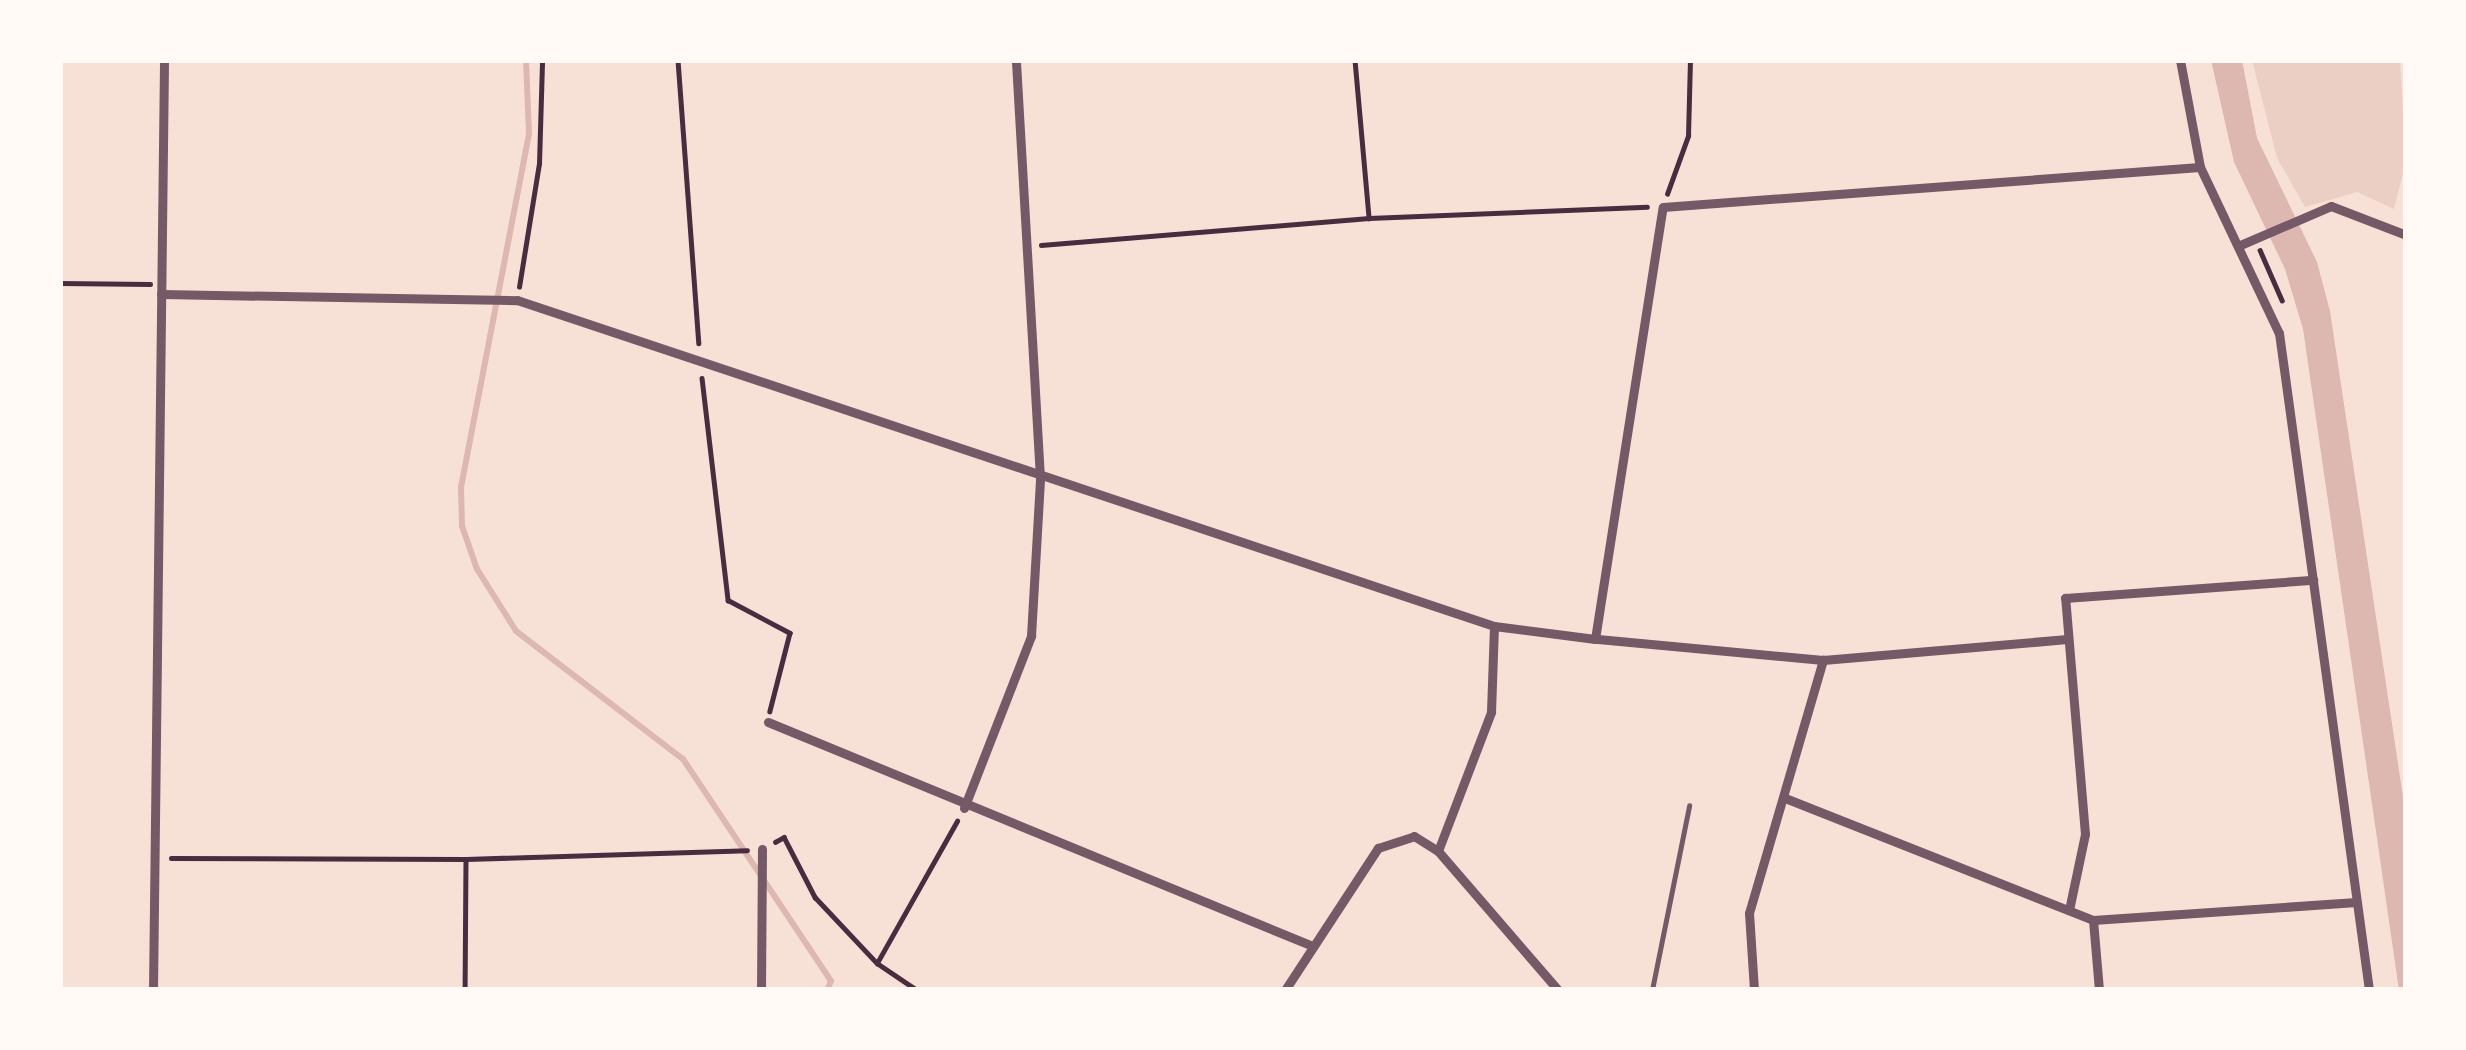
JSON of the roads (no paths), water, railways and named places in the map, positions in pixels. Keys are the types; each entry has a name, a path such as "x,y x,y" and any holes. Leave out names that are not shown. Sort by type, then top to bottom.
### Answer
{"street":[{"path":"153,990 164,60"},
{"path":"964,808 1031,636 1040,478 1032,246 1016,60"},
{"path":"2180,60 2200,167 2279,333 2369,990"},
{"path":"1595,639 1663,207 2200,167"},
{"path":"2238,246 2331,206 2406,235"},
{"path":"161,289 517,300 700,367 1494,626 1823,660 2067,639"},
{"path":"2069,910 2085,844 2065,598 2313,580"},
{"path":"1438,851 1491,712 1494,626"},
{"path":"1754,990 1749,913 1823,660"},
{"path":"768,722 964,808 1310,945"},
{"path":"1784,798 2093,920 2356,902"},
{"path":"1286,990 1310,945 1378,848 1414,836 1438,851 1558,990"},
{"path":"761,990 762,849"},
{"path":"2093,920 2098,990"}],"lane":[{"path":"1652,990 1689,806"}],"waterway":[{"path":"526,60 529,134 461,486 462,526 477,569 516,631 683,759 831,981 827,990"}]}
